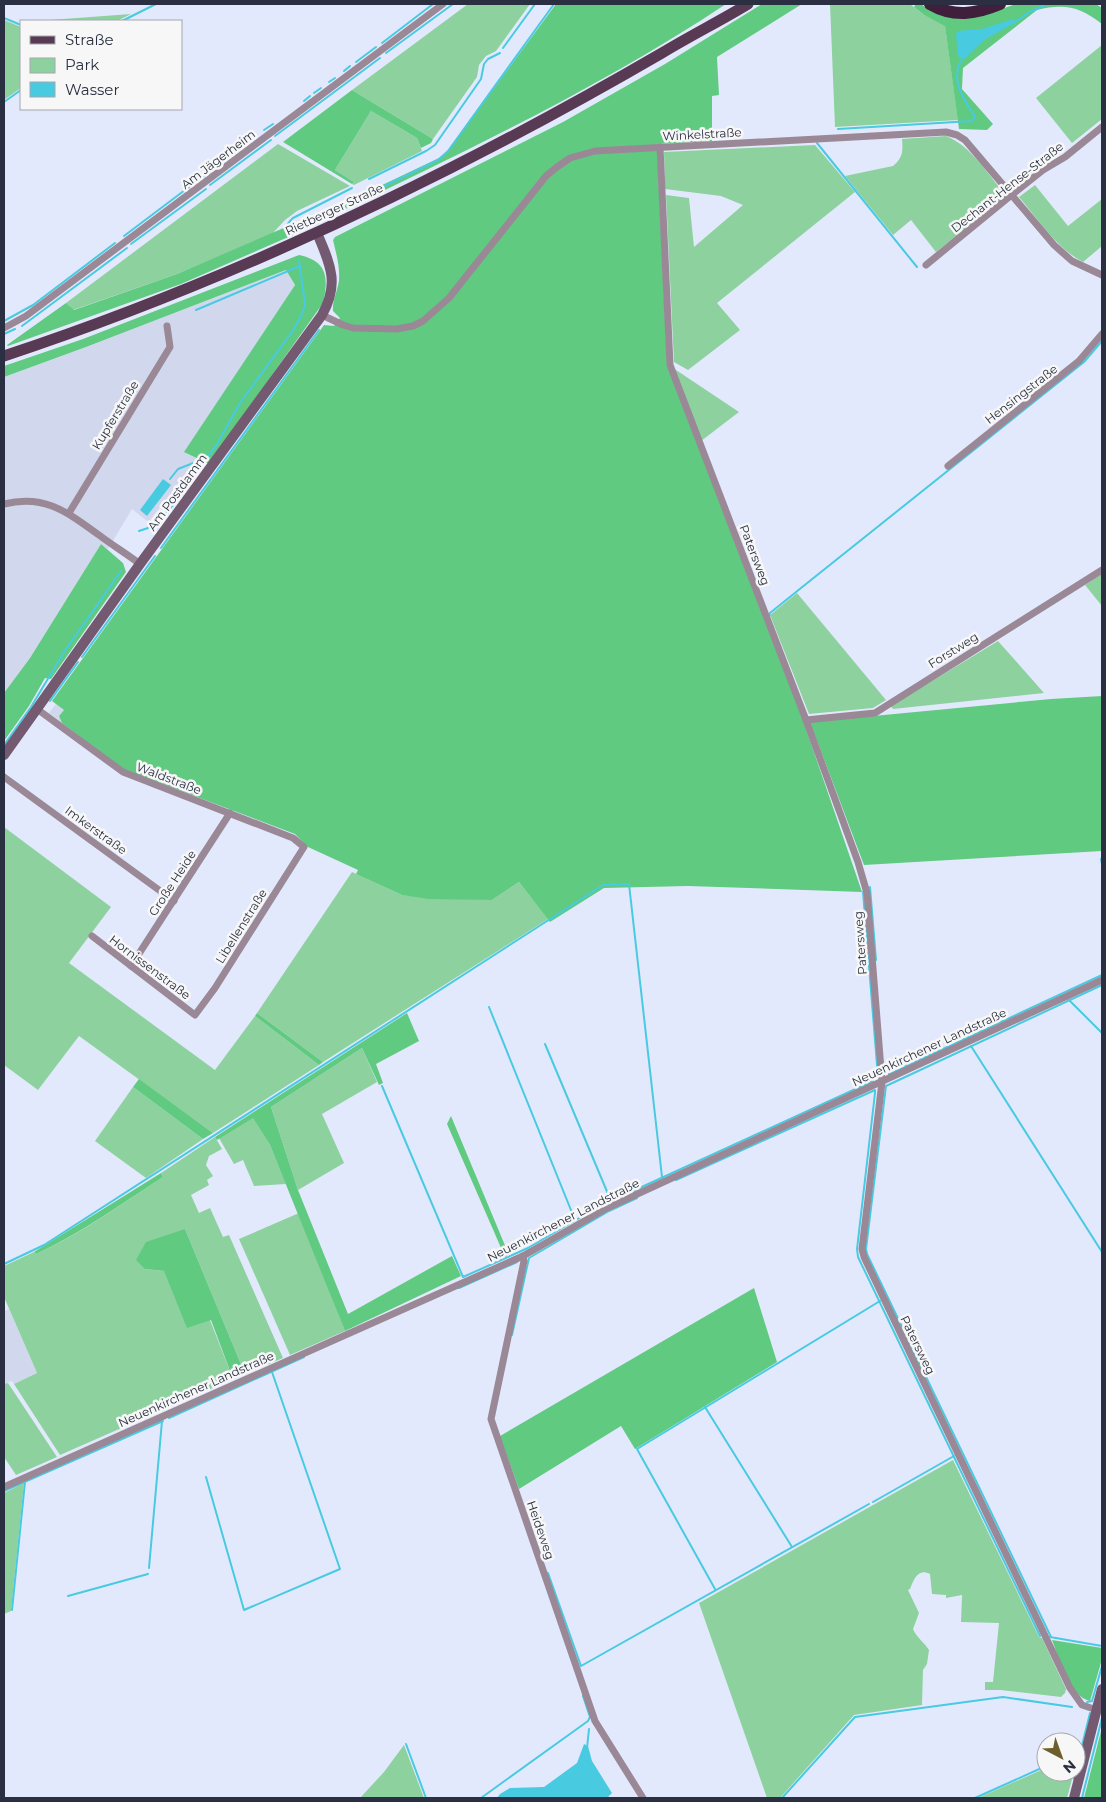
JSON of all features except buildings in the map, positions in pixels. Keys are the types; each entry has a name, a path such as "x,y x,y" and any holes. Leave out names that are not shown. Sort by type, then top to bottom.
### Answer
{"highway":[{"path":"930,4 946,11 963,14 980,12 1000,4"}],"main road":[{"name":"Rietberger Straße","path":"661,54 737,4"},
{"name":"Rietberger Straße","path":"5,356 148,305 317,233 515,136 748,4"}],"street":[{"name":"Am Jägerheim","path":"4,328 34,311 443,4"},
{"name":"Dechant-Hense-Straße","path":"926,265 1043,170 1065,156 1102,126"},
{"name":"Winkelstraße","path":"322,315 353,328 397,329 413,326 424,321 443,304 546,176 557,166 570,158 586,153 660,147 946,132 957,135 965,140 1054,246 1072,261 1102,274"},
{"name":"Patersweg","path":"660,147 670,365 806,720 858,862 867,892 882,1082 862,1249 864,1257 1070,1688 1082,1705 1097,1710"},
{"name":"Am Postdamm","path":"4,755 140,564 322,315 332,290 332,273 317,233"},
{"name":"Kupferstraße","path":"69,513 170,347 167,326"},
{"name":"Hensingstraße","path":"948,466 1079,361 1102,334"},
{"path":"4,504 36,501 52,505 69,513 140,564"},
{"name":"Forstweg","path":"806,720 875,713 1102,570"},
{"name":"Waldstraße","path":"37,709 123,772 293,838 304,847"},
{"name":"Imkerstraße","path":"4,776 174,901"},
{"name":"Große Heide","path":"131,966 230,813"},
{"name":"Libellenstraße","path":"195,1015 216,988 304,847"},
{"name":"Hornissenstraße","path":"92,936 195,1015"},
{"name":"Neuenkirchener Landstraße","path":"4,1487 523,1256 607,1208 1102,980"},
{"name":"Heideweg","path":"523,1256 524,1261 491,1419 595,1721 643,1798"},
{"path":"1074,1798 1102,1689"}],"shaded area":[{"path":"286,270 295,285 185,452 198,459 150,520 147,521 132,509 108,549 101,544 30,658 4,693 4,377"},
{"path":"56,704 64,710 59,716 62,723 49,713"},
{"path":"9,1309 37,1373 14,1384 12,1381 4,1384 4,1311"}],"green space":[{"path":"468,4 530,4 496,51 486,56 479,65 477,77 433,139 352,90"},
{"path":"556,4 726,4 680,34 585,89 487,140 339,212 336,207 439,158 448,151"},
{"path":"762,4 802,4 717,57 719,95 712,96 712,141 657,144 667,365 804,723 862,892 688,886 604,888 550,922 519,882 492,900 429,899 402,895 356,874 358,870 308,847 295,834 123,769 62,723 59,716 64,710 52,701 324,325 334,326 340,318 333,311 339,275 338,260 333,240 335,237 563,122 665,64"},
{"path":"830,4 910,4 924,15 945,25 958,120 835,127"},
{"path":"916,4 921,4 928,9 987,14 1016,4 1096,4 1102,8 1102,24 1087,14 1072,8 1056,7 1037,10 963,68 962,89 993,124 987,130 959,129 945,26 924,15 914,7"},
{"path":"131,14 119,20 50,20"},
{"path":"4,20 20,27 20,89 4,100"},
{"path":"1102,45 1102,119 1072,143 1036,98"},
{"path":"352,90 433,139 431,143 421,148 417,138 371,111 335,170 354,182 352,184 283,142"},
{"path":"371,111 417,138 422,151 354,185 352,184 354,182 335,170"},
{"path":"946,136 955,140 971,153 1004,193 1004,198 936,252 911,220 893,235 845,176 893,166 902,154 902,139"},
{"path":"278,144 350,186 297,211 285,220 272,234 177,274 73,310 66,303"},
{"path":"815,145 855,192 717,303 740,330 688,370 674,362 666,195 689,198 694,247 743,205 721,196 665,189 664,152"},
{"path":"1035,185 1068,226 1102,199 1102,246 1083,262 1056,241 1019,197"},
{"path":"330,208 334,215 181,284 7,345 66,303 74,310 177,274"},
{"path":"299,255 315,261 324,272 326,285 323,303 209,464 184,452 295,285 286,270 4,377 4,366 83,339"},
{"path":"673,368 739,412 701,441"},
{"path":"101,544 123,563 126,572 51,679 45,678 29,706 4,741 4,693 30,658"},
{"path":"1102,574 1102,606 1085,585"},
{"path":"797,593 886,700 873,708 809,714 770,615"},
{"path":"998,641 1044,693 893,709 891,706"},
{"path":"1102,696 1102,851 864,865 810,722 1051,699"},
{"path":"4,827 111,907 69,963 215,1070 255,1016 319,1065 213,1133 79,1036 38,1090 4,1065"},
{"path":"352,872 402,895 492,900 519,882 548,919 323,1062 257,1013"},
{"path":"257,1013 323,1062 319,1065 255,1016"},
{"path":"407,1013 419,1041 376,1064 383,1083 379,1085 362,1048 271,1107 298,1190 348,1314 452,1256 461,1276 345,1331 270,1145 253,1118 217,1140 215,1137"},
{"path":"362,1048 377,1082 322,1114 344,1163 298,1190 271,1107"},
{"path":"139,1079 213,1133 203,1139 133,1087"},
{"path":"133,1087 203,1139 146,1178 95,1141"},
{"path":"451,1116 509,1255 505,1257 447,1124"},
{"path":"253,1117 270,1145 286,1184 254,1186 243,1160 234,1164 219,1138"},
{"path":"215,1137 222,1149 209,1156 206,1165 213,1176 207,1180 209,1185 191,1195 199,1213 210,1208 223,1237 229,1235 283,1358 245,1374 185,1229 145,1269 164,1271 210,1320 233,1379 60,1455 14,1384 37,1373 4,1297 4,1266 34,1252 36,1254 85,1228 163,1177 161,1173"},
{"path":"161,1173 163,1177 68,1238 36,1254 34,1252"},
{"path":"299,1213 345,1331 290,1355 239,1239"},
{"path":"185,1229 245,1374 233,1379 211,1320 187,1328 164,1271 145,1269 136,1260 146,1242"},
{"path":"754,1288 777,1362 635,1449 621,1426 519,1489 500,1436"},
{"path":"8,1383 57,1457 16,1475 4,1457 4,1384"},
{"path":"953,1460 1039,1637 1042,1638 1066,1689 1065,1693 1061,1697 985,1690 985,1682 993,1682 999,1623 961,1622 962,1595 946,1598 946,1595 932,1594 930,1574 919,1573 908,1590 919,1613 913,1629 929,1650 927,1664 923,1670 922,1705 854,1715 780,1798 767,1798 699,1603"},
{"path":"24,1483 11,1611 4,1614 4,1493"},
{"path":"1052,1640 1102,1648 1102,1659 1090,1701 1083,1698 1071,1685"},
{"path":"1102,1727 1102,1798 1084,1798"},
{"path":"404,1745 424,1798 360,1798 384,1772"},
{"path":"1036,1772 1036,1782 1071,1782 1067,1798 978,1798"}],"water":[{"path":"1013,19 1016,22 984,40 964,59 958,56 956,34 958,31 982,29"},
{"path":"163,479 171,485 147,516 140,510"},
{"path":"584,1744 588,1746 592,1761 612,1793 607,1798 497,1798 510,1788 544,1787 577,1763"}],"waterway":[{"path":"124,20 156,4"},
{"path":"382,43 433,4"},
{"path":"386,53 453,4"},
{"path":"503,48 535,4"},
{"path":"343,206 438,160 448,151 554,4"},
{"path":"1014,23 1029,12 1044,6"},
{"path":"4,18 20,25"},
{"path":"356,62 376,47"},
{"path":"369,179 435,145 481,79 484,64 488,59 500,53"},
{"path":"275,136 380,58"},
{"path":"838,129 972,121 975,117 963,96 958,82 958,67 962,59"},
{"path":"344,71 350,66"},
{"path":"329,82 335,78"},
{"path":"314,93 321,88"},
{"path":"4,102 20,91"},
{"path":"304,101 310,96"},
{"path":"264,130 273,124"},
{"path":"210,185 271,140"},
{"path":"817,143 917,267"},
{"path":"124,236 242,147"},
{"path":"288,234 288,225 293,218 352,188"},
{"path":"131,244 206,189"},
{"path":"4,321 33,305 115,243"},
{"path":"22,326 127,248"},
{"path":"139,531 148,528 159,520 173,505 217,444 240,403 294,329 305,304 299,261"},
{"path":"196,310 300,266"},
{"path":"4,334 15,329"},
{"path":"161,548 319,330"},
{"path":"769,616 770,613 801,588 1084,362 1102,341"},
{"path":"170,479 178,469 206,458"},
{"path":"82,657 155,556"},
{"path":"4,745 31,707 64,652 121,571"},
{"path":"50,701 78,662"},
{"path":"1101,859 1102,864"},
{"path":"4,1264 44,1245 603,885 629,884 662,1177"},
{"path":"870,887 876,960"},
{"path":"863,892 878,1077"},
{"path":"889,1074 1102,975"},
{"path":"1051,1637 866,1249 886,1086 1102,985"},
{"path":"1069,1000 1102,1033"},
{"path":"489,1007 575,1220"},
{"path":"545,1044 611,1201"},
{"path":"971,1046 1102,1252"},
{"path":"382,1086 463,1277 528,1248 598,1207 873,1081"},
{"path":"676,1180 875,1090 857,1249 858,1257 1040,1636"},
{"path":"512,1335 529,1258 609,1211 637,1198"},
{"path":"459,1288 517,1262"},
{"path":"715,1589 637,1449 880,1301"},
{"path":"169,1418 304,1357"},
{"path":"206,1477 244,1610 340,1569 272,1372"},
{"path":"705,1407 792,1547"},
{"path":"149,1568 162,1421"},
{"path":"4,1491 163,1421"},
{"path":"873,1502 954,1456"},
{"path":"12,1610 25,1482"},
{"path":"548,1573 581,1666 869,1504"},
{"path":"68,1596 148,1574"},
{"path":"1050,1637 1102,1646"},
{"path":"1087,1702 1092,1701 1102,1666"},
{"path":"481,1798 588,1721 590,1717 583,1696"},
{"path":"782,1798 855,1717 1003,1697 1072,1707"},
{"path":"1085,1732 1090,1713"},
{"path":"1082,1798 1102,1718"},
{"path":"587,1748 589,1729"},
{"path":"406,1744 426,1798"},
{"path":"975,1798 1036,1771"}]}
